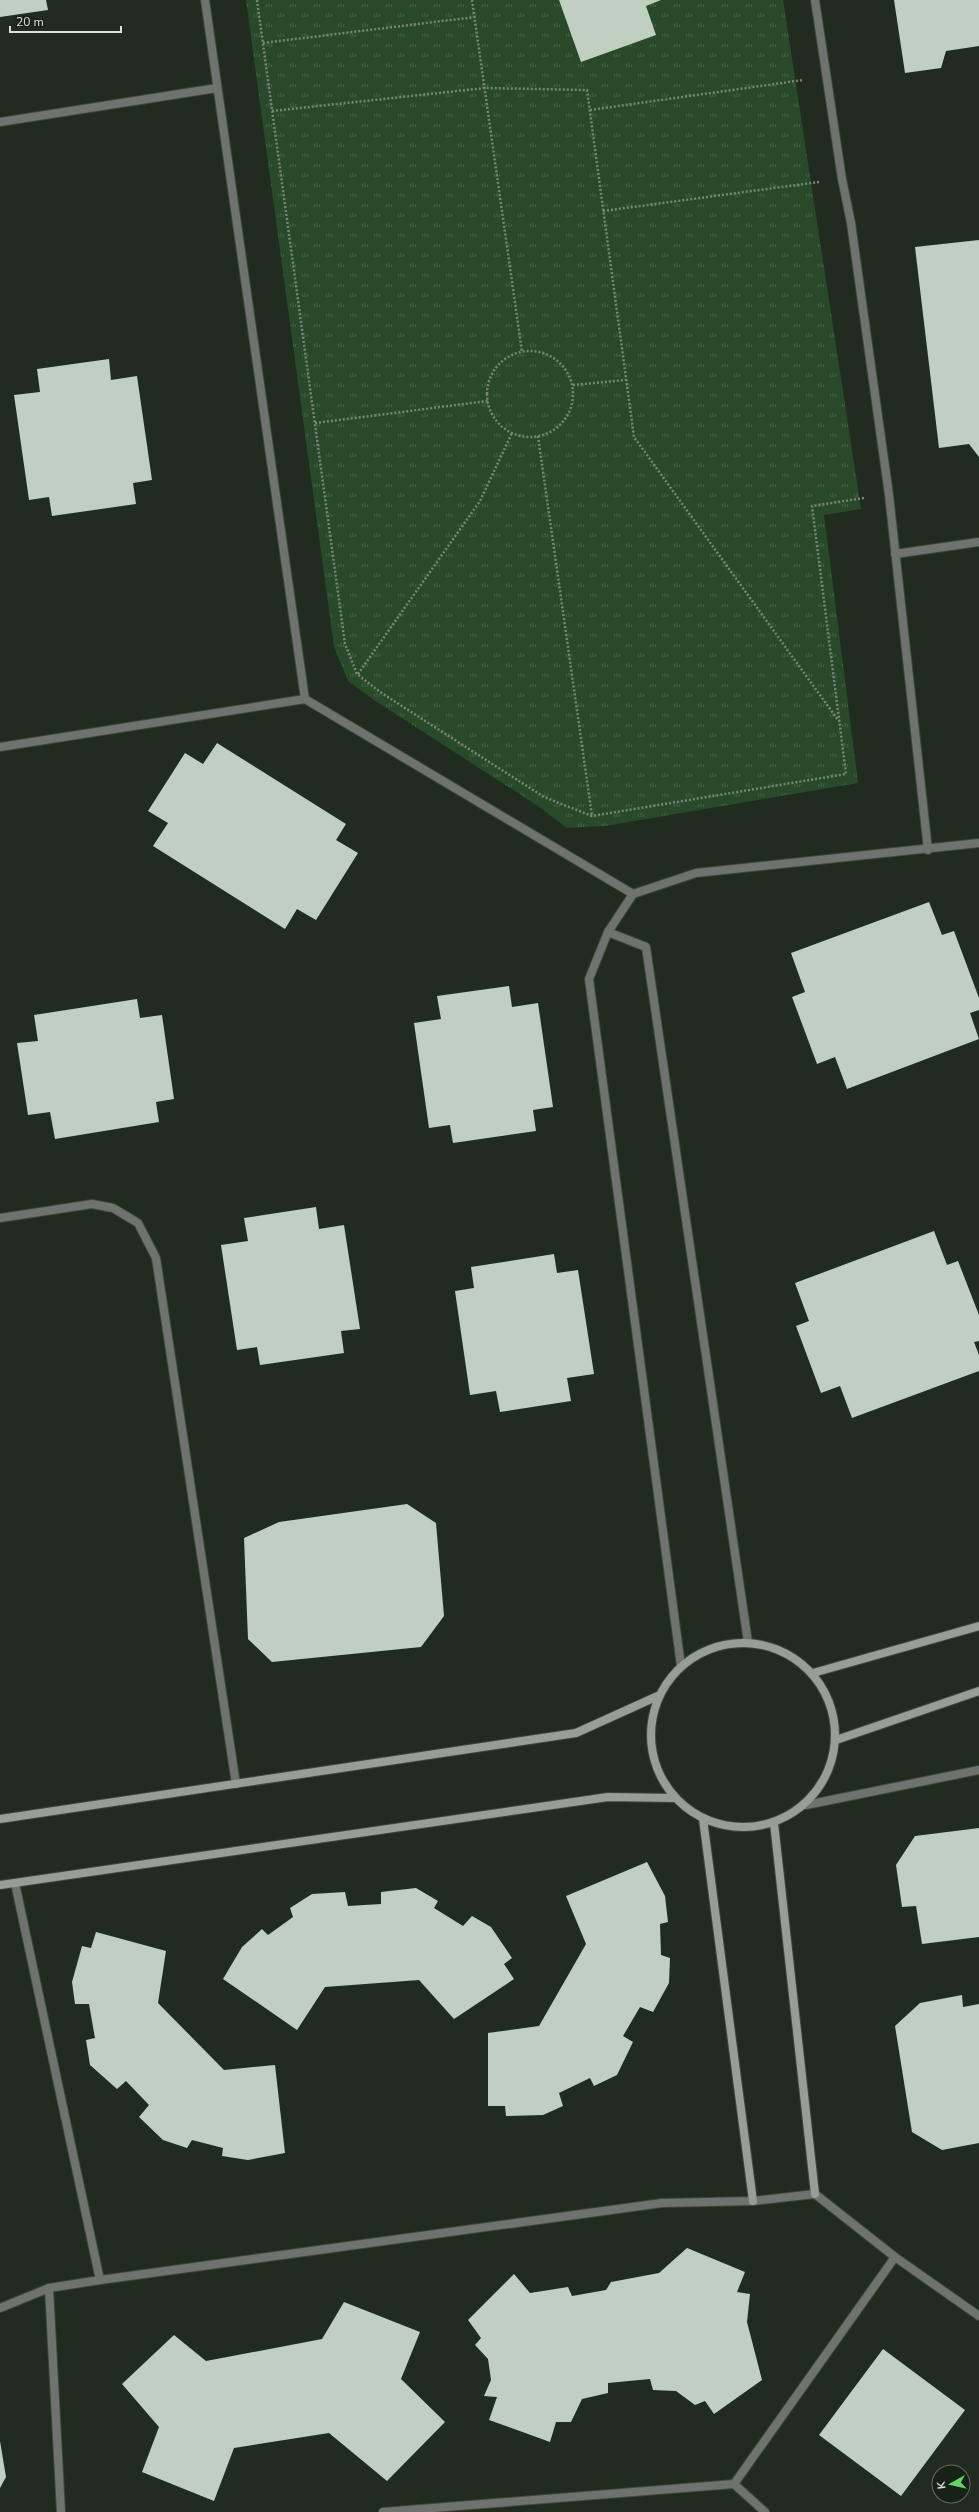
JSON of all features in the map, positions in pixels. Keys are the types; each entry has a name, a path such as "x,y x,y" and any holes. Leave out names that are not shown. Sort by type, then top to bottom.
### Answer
{"street":[{"path":"205,0 305,700"},
{"path":"816,0 842,179 851,223 889,496 928,850"},
{"path":"0,122 217,88"},
{"path":"895,554 979,542"},
{"path":"0,747 305,700 633,894"},
{"path":"681,1666 589,979 608,932 633,894 696,874 928,850 979,843"},
{"path":"608,932 646,947 748,1642"},
{"path":"0,1218 92,1204 113,1208 138,1223 156,1258 236,1784"},
{"path":"813,1673 979,1626"},
{"path":"806,1805 827,1776 836,1740 831,1704 813,1673 784,1651 748,1642 713,1647 681,1666 660,1695 650,1730 653,1752 656,1766 674,1798 704,1819 738,1828 774,1823 806,1805 979,1770"},
{"path":"836,1740 979,1691"},
{"path":"0,1819 576,1733 660,1695"},
{"path":"0,1885 608,1797 674,1798"},
{"path":"704,1819 753,2201"},
{"path":"774,1823 815,2194"},
{"path":"15,1883 100,2280"},
{"path":"0,2308 49,2288 100,2280 662,2203 753,2201 815,2194 895,2256 979,2316"},
{"path":"734,2484 895,2256"},
{"path":"49,2288 61,2512"},
{"path":"383,2512 734,2484 765,2512"}],"path":[{"path":"257,0 345,644 357,674 380,692 544,797 592,816 846,774 812,506 889,496"},
{"path":"472,0 522,352"},
{"path":"263,43 474,17"},
{"path":"590,110 826,76"},
{"path":"272,111 484,88 587,90 634,437 839,721"},
{"path":"603,211 842,179"},
{"path":"527,350 547,354 564,366 573,385 572,406 562,424 544,436 523,437 512,433 504,429 491,413 487,392 492,372 507,357 527,350"},
{"path":"573,385 626,380"},
{"path":"314,423 488,401"},
{"path":"357,674 480,502 512,433"},
{"path":"538,436 592,816"}],"green space":[{"path":"246,0 783,0 861,509 824,515 858,783 605,826 567,828 538,806 374,700 348,681 334,647"}],"building":[{"path":"0,0 46,0 48,10 0,17"},
{"path":"559,0 661,0 646,6 656,35 581,62"},
{"path":"894,0 979,0 979,46 946,51 941,68 905,73"},
{"path":"979,240 979,457 969,444 939,448 915,247"},
{"path":"109,359 111,380 137,376 152,480 133,483 136,504 52,516 49,497 29,500 14,395 40,392 37,369"},
{"path":"217,743 346,824 336,840 358,853 316,920 297,909 285,929 153,846 168,823 148,811 185,753 203,764"},
{"path":"929,902 942,935 954,931 979,998 979,1010 970,1013 979,1039 847,1089 835,1057 817,1064 792,997 805,992 791,953"},
{"path":"509,986 512,1007 538,1003 553,1107 533,1110 536,1131 453,1143 450,1125 429,1128 414,1023 441,1019 437,996"},
{"path":"137,999 140,1018 162,1015 174,1099 156,1102 159,1122 55,1139 50,1112 28,1115 17,1043 38,1041 34,1015"},
{"path":"316,1207 319,1229 344,1225 360,1329 341,1331 344,1353 260,1365 257,1347 237,1350 221,1245 248,1241 244,1218"},
{"path":"934,1231 947,1265 958,1261 979,1315 979,1341 974,1342 979,1355 979,1371 852,1418 840,1386 821,1393 796,1326 809,1321 795,1283"},
{"path":"554,1254 557,1273 578,1270 594,1374 567,1378 571,1401 500,1412 496,1391 470,1395 455,1291 474,1288 471,1267"},
{"path":"407,1504 436,1523 444,1616 421,1647 272,1662 248,1639 244,1538 279,1522"},
{"path":"979,1828 979,1937 922,1944 916,1906 902,1907 896,1865 915,1836"},
{"path":"647,1862 665,1896 668,1922 660,1924 661,1955 670,1958 669,1983 653,2012 640,2007 623,2036 633,2042 617,2075 594,2086 590,2078 559,2093 563,2106 543,2115 506,2116 505,2106 488,2106 488,2033 539,2026 586,1944 566,1896"},
{"path":"416,1888 438,1901 434,1908 463,1926 472,1916 491,1927 512,1958 504,1964 514,1979 454,2019 419,1980 325,1987 297,2030 223,1979 242,1947 262,1929 268,1935 293,1917 290,1908 312,1894 345,1892 348,1906 381,1904 381,1892"},
{"path":"96,1932 166,1951 158,2003 224,2070 275,2065 285,2153 248,2160 222,2156 223,2148 192,2140 187,2148 163,2140 139,2117 149,2105 126,2081 117,2089 90,2065 86,2040 95,2038 89,2004 75,2004 72,1982 82,1946 91,1948"},
{"path":"962,1995 963,2007 979,2004 979,2143 942,2150 912,2132 895,2026 920,2003"},
{"path":"687,2248 745,2272 737,2292 750,2294 747,2322 762,2380 714,2414 705,2401 695,2405 676,2391 653,2390 650,2379 608,2383 608,2393 582,2399 571,2422 556,2422 550,2442 489,2420 497,2397 484,2396 491,2380 488,2359 475,2345 481,2338 468,2320 514,2274 530,2293 568,2287 572,2296 606,2290 611,2282 659,2273"},
{"path":"344,2302 420,2332 401,2379 445,2422 387,2481 329,2433 234,2448 214,2501 142,2472 159,2427 122,2384 174,2335 206,2361 322,2339"},
{"path":"883,2349 965,2410 901,2496 819,2435"},
{"path":"0,2441 6,2477 0,2488"}]}
